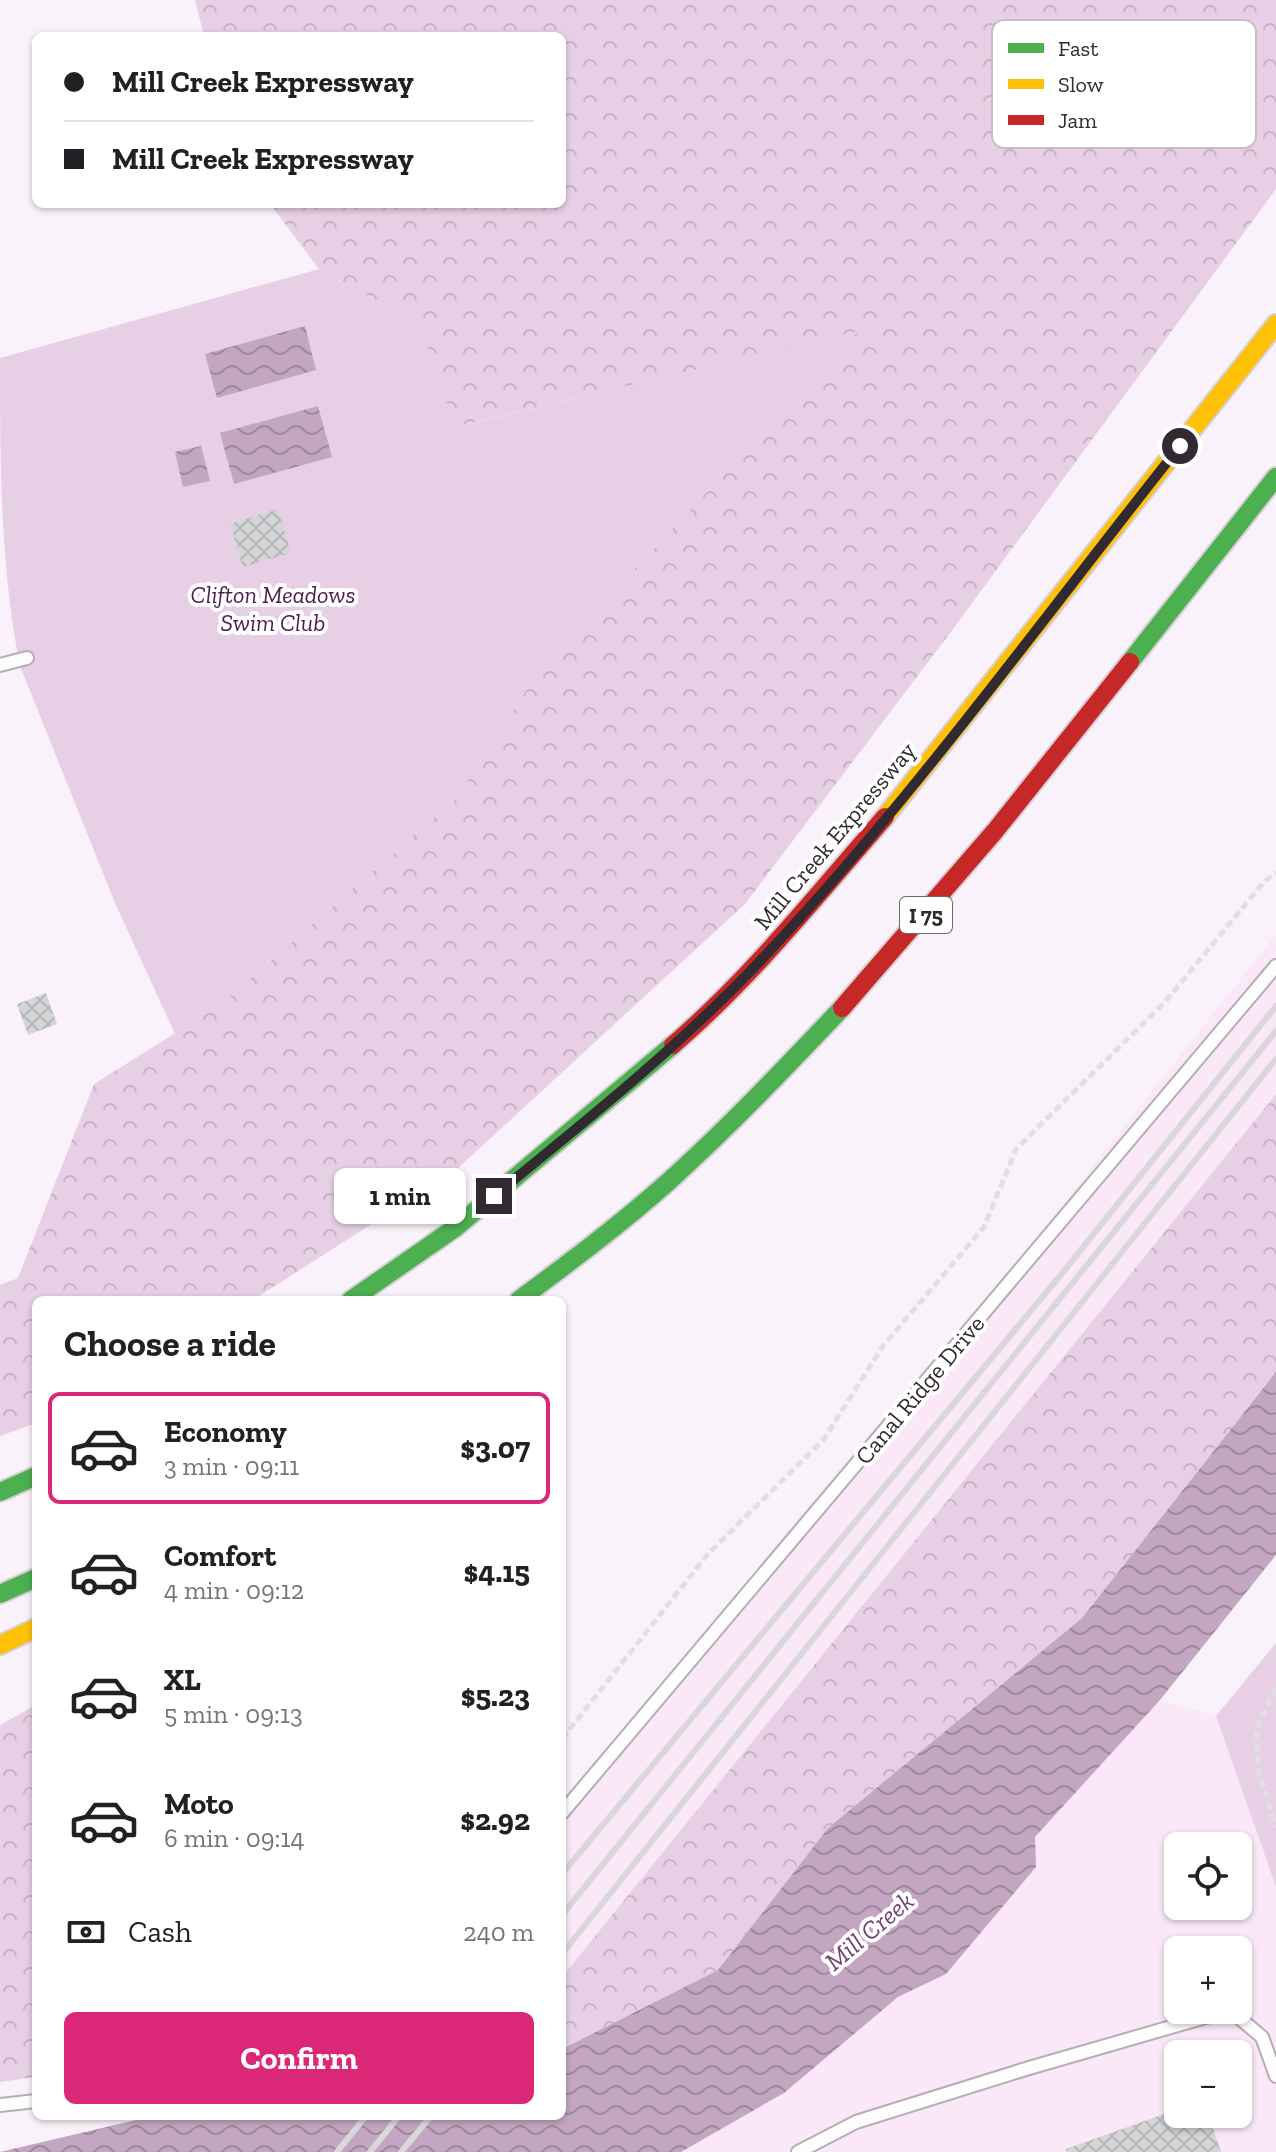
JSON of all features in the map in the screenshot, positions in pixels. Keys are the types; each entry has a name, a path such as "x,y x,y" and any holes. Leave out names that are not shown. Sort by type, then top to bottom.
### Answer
{"highway":[{"name":"Mill Creek Expressway","path":"357,1296 455,1228 532,1165 703,1019 762,959 910,788 1276,324"},
{"name":"I 75","path":"525,1296 565,1267 687,1165 878,970 943,895 1276,477"},
{"path":"0,1492 32,1478"},
{"path":"0,1594 32,1580"},
{"path":"0,1645 32,1630"}],"lane":[{"path":"0,665 27,658"},
{"name":"Canal Ridge Drive","path":"566,1808 1276,966"},
{"path":"798,2152 856,2122 1230,2010 1262,2037 1276,2076"},
{"path":"0,2105 32,2101"}],"path":[{"path":"566,1734 707,1555 824,1439 883,1346 984,1227 1016,1149 1165,1002 1263,883 1276,872"},
{"path":"1276,1688 1256,1730 1259,1771 1276,1827"}],"shaded area":[{"path":"1276,934 1276,1094 566,1972 566,1809 797,1519 1048,1223"},
{"path":"1160,1700 1216,1716 1276,1887 1276,2152 681,2152 784,2093 898,1997 946,1974 1035,1838"}],"green space":[{"path":"195,0 1276,0 1276,189 953,629 745,904 456,1170 259,1296 32,1296 32,1424 0,1436 0,1285 18,1278 94,1084 220,1005 457,797 540,669 857,332 454,427 420,325 319,269 273,208 566,208 566,32 203,32"},
{"name":"Clifton Meadows Swim Club","path":"319,269 420,325 455,427 859,331 540,669 457,797 220,1005 175,1034 115,903 20,666 5,552 0,358"},
{"path":"1276,1094 1276,1372 1082,1618 828,1828 718,1970 566,2047 566,1972"},
{"path":"1276,1643 1276,1887 1216,1716"},
{"path":"32,1707 32,2078 0,2082 0,1725"}],"water":[{"path":"305,326 316,370 217,398 205,354"},
{"path":"318,406 332,457 234,484 220,433"},
{"path":"201,446 210,481 183,487 175,452"},
{"name":"Mill Creek","path":"1276,1372 1276,1555 1160,1700 1035,1837 1036,1867 946,1974 898,1997 784,2093 681,2152 0,2152 136,2120 566,2120 566,2047 718,1970 828,1828 1082,1618"}],"building":[{"path":"278,509 291,553 243,567 230,524"},
{"path":"46,993 57,1024 28,1035 17,1004"},
{"path":"1164,2114 1164,2128 1213,2128 1221,2152 1066,2152 1066,2149"}],"railway":[{"path":"566,1869 1064,1271 1276,1006"},
{"path":"566,1910 1276,1031"},
{"path":"566,1949 1276,1059"},
{"path":"337,2152 363,2120"},
{"path":"370,2152 396,2120"},
{"path":"401,2152 428,2120"}],"traffic: fast":[{"path":"1130,662 1276,477"},
{"path":"524,1296 614,1228 668,1182 842,1008"},
{"path":"357,1296 455,1228 673,1045"},
{"path":"0,1492 32,1478"},
{"path":"0,1594 32,1580"}],"traffic: slow":[{"path":"885,817 1276,324"},
{"path":"0,1645 32,1630"}],"traffic: jam":[{"path":"842,1008 995,831 1130,662"},
{"path":"673,1045 757,964 885,817"}],"route":[{"path":"494,1196 703,1019 762,959 910,788 1180,446"}]}
